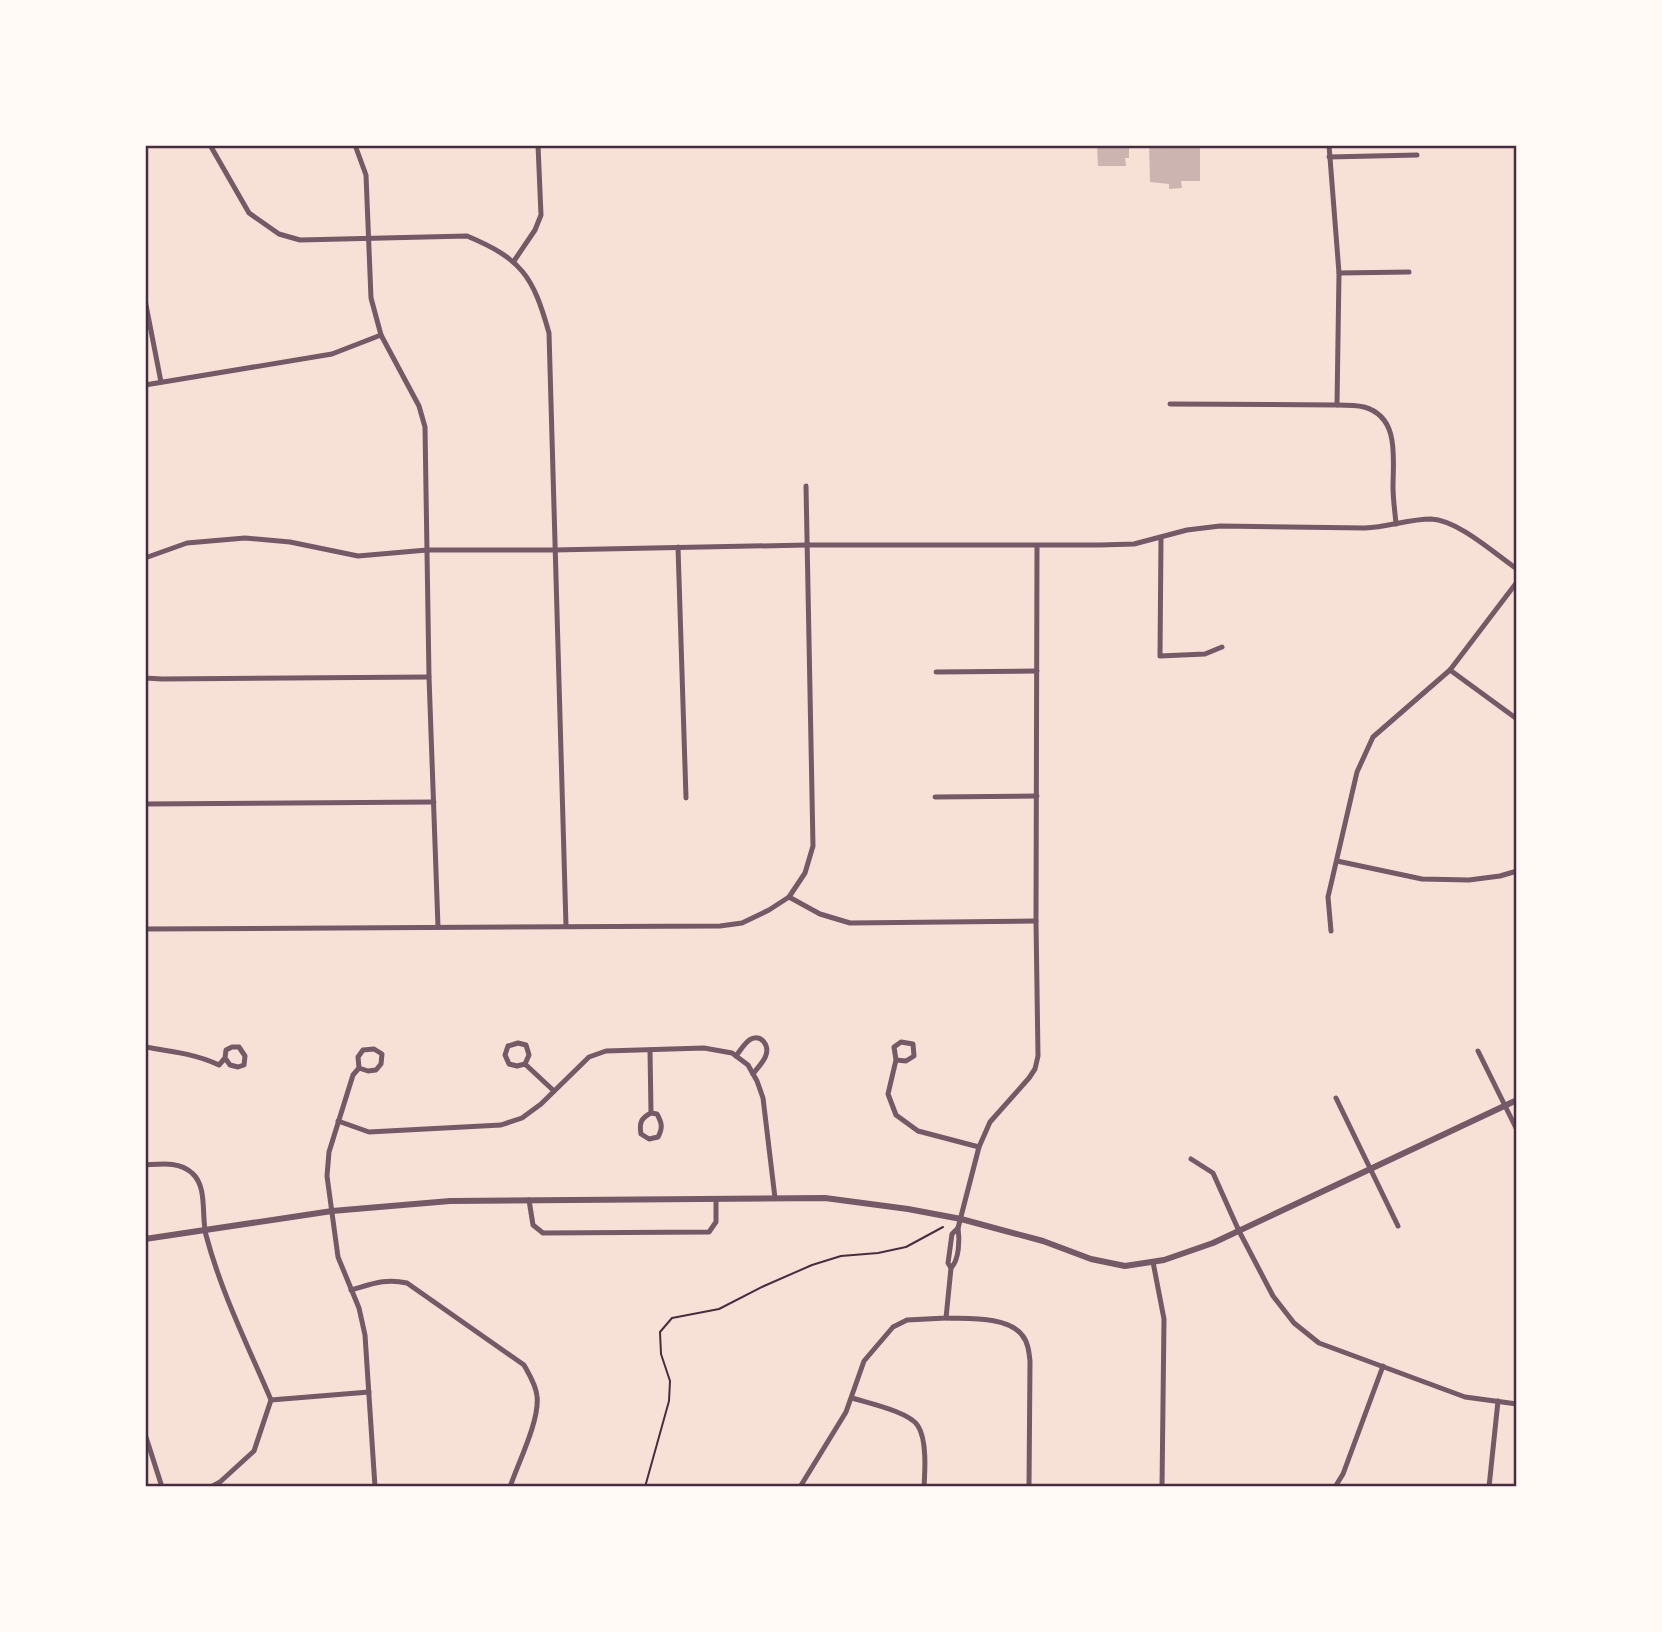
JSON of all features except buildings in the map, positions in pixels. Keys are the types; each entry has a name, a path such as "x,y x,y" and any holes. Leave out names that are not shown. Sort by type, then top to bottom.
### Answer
{"street":[{"path":"210,145 250,213 279,233 300,240 467,236 492,246 514,261 530,281 540,301 549,333 566,926"},
{"path":"355,145 366,175 371,298 381,335 419,406 425,427 429,677 438,927"},
{"path":"514,261 535,230 541,215 538,145"},
{"path":"1329,145 1339,273 1337,405"},
{"path":"1329,157 1417,155"},
{"path":"1339,273 1409,272"},
{"path":"145,300 161,382"},
{"path":"145,385 332,354 381,335"},
{"path":"1170,404 1337,405 1364,407 1375,412 1384,420 1393,439 1393,501 1396,524"},
{"path":"145,929 720,926 742,923 789,897 805,873 813,846 806,486"},
{"path":"145,558 187,543 245,538 290,542 358,556 427,550 807,545 1037,546 1134,544 1187,530 1220,526 1381,528 1433,519 1448,522 1461,529 1517,569"},
{"path":"1161,538 1160,656 1205,654 1222,647"},
{"path":"946,1318 951,1268 955,1264 960,1236 958,1228 979,1147 990,1122 1035,1069 1038,1056 1037,546"},
{"path":"678,547 686,797"},
{"path":"1331,930 1328,897 1357,772 1373,737 1450,670 1517,582"},
{"path":"1450,670 1517,719"},
{"path":"936,672 1037,671"},
{"path":"145,678 429,677"},
{"path":"935,797 1037,796"},
{"path":"145,804 434,802"},
{"path":"1337,861 1422,879 1469,880 1517,871"},
{"path":"789,897 820,915 850,923 1036,921"},
{"path":"736,1056 749,1040 756,1037 762,1040 767,1047 766,1057 752,1074"},
{"path":"518,1043 526,1045 529,1055 525,1064 517,1066 509,1063 505,1055 508,1046 518,1043"},
{"path":"145,1047 174,1051 219,1065 225,1058"},
{"path":"338,1121 369,1132 501,1125 522,1118 541,1104 589,1057 606,1051 704,1048 732,1053 748,1065 763,1098 775,1198"},
{"path":"359,1068 376,1070 382,1064 382,1054 374,1049 363,1051 358,1057 359,1068 353,1075 328,1152 327,1176 338,1257 359,1308 365,1335 375,1487"},
{"path":"650,1050 651,1113"},
{"path":"1478,1051 1517,1130"},
{"path":"896,1060 888,1094 896,1115 918,1131 979,1147"},
{"path":"525,1064 554,1091"},
{"path":"1336,1098 1398,1226"},
{"path":"145,1239 332,1211 450,1201 825,1198 961,1219 1043,1241 1091,1259 1125,1266 1164,1260 1213,1243 1517,1100"},
{"path":"651,1113 657,1114 662,1130 658,1137 649,1139 642,1134 639,1125 643,1117 651,1113"},
{"path":"1191,1159 1213,1173 1273,1296 1294,1323 1319,1343 1465,1396 1517,1404"},
{"path":"145,1165 175,1164 192,1173 200,1186 205,1230 216,1274 271,1400 254,1451 211,1487"},
{"path":"529,1200 533,1225 543,1233 709,1232 716,1223 716,1199"},
{"path":"1153,1262 1164,1319 1161,1487"},
{"path":"351,1290 383,1280 407,1283 524,1365 533,1380 537,1396 536,1417 510,1487"},
{"path":"800,1487 839,1424 852,1398 864,1361 893,1327 907,1321 946,1318 996,1321 1011,1326 1023,1335 1029,1348 1030,1362 1029,1487"},
{"path":"1335,1487 1343,1474 1383,1366"},
{"path":"271,1400 369,1392"},
{"path":"852,1398 905,1416 918,1424 923,1447 924,1487"},
{"path":"1489,1487 1498,1401"},
{"path":"145,1434 162,1487"}],"path":[{"path":"645,1487 669,1401 670,1381 661,1354 660,1332 672,1318 719,1309 811,1265 841,1256 906,1247 943,1227"}]}
